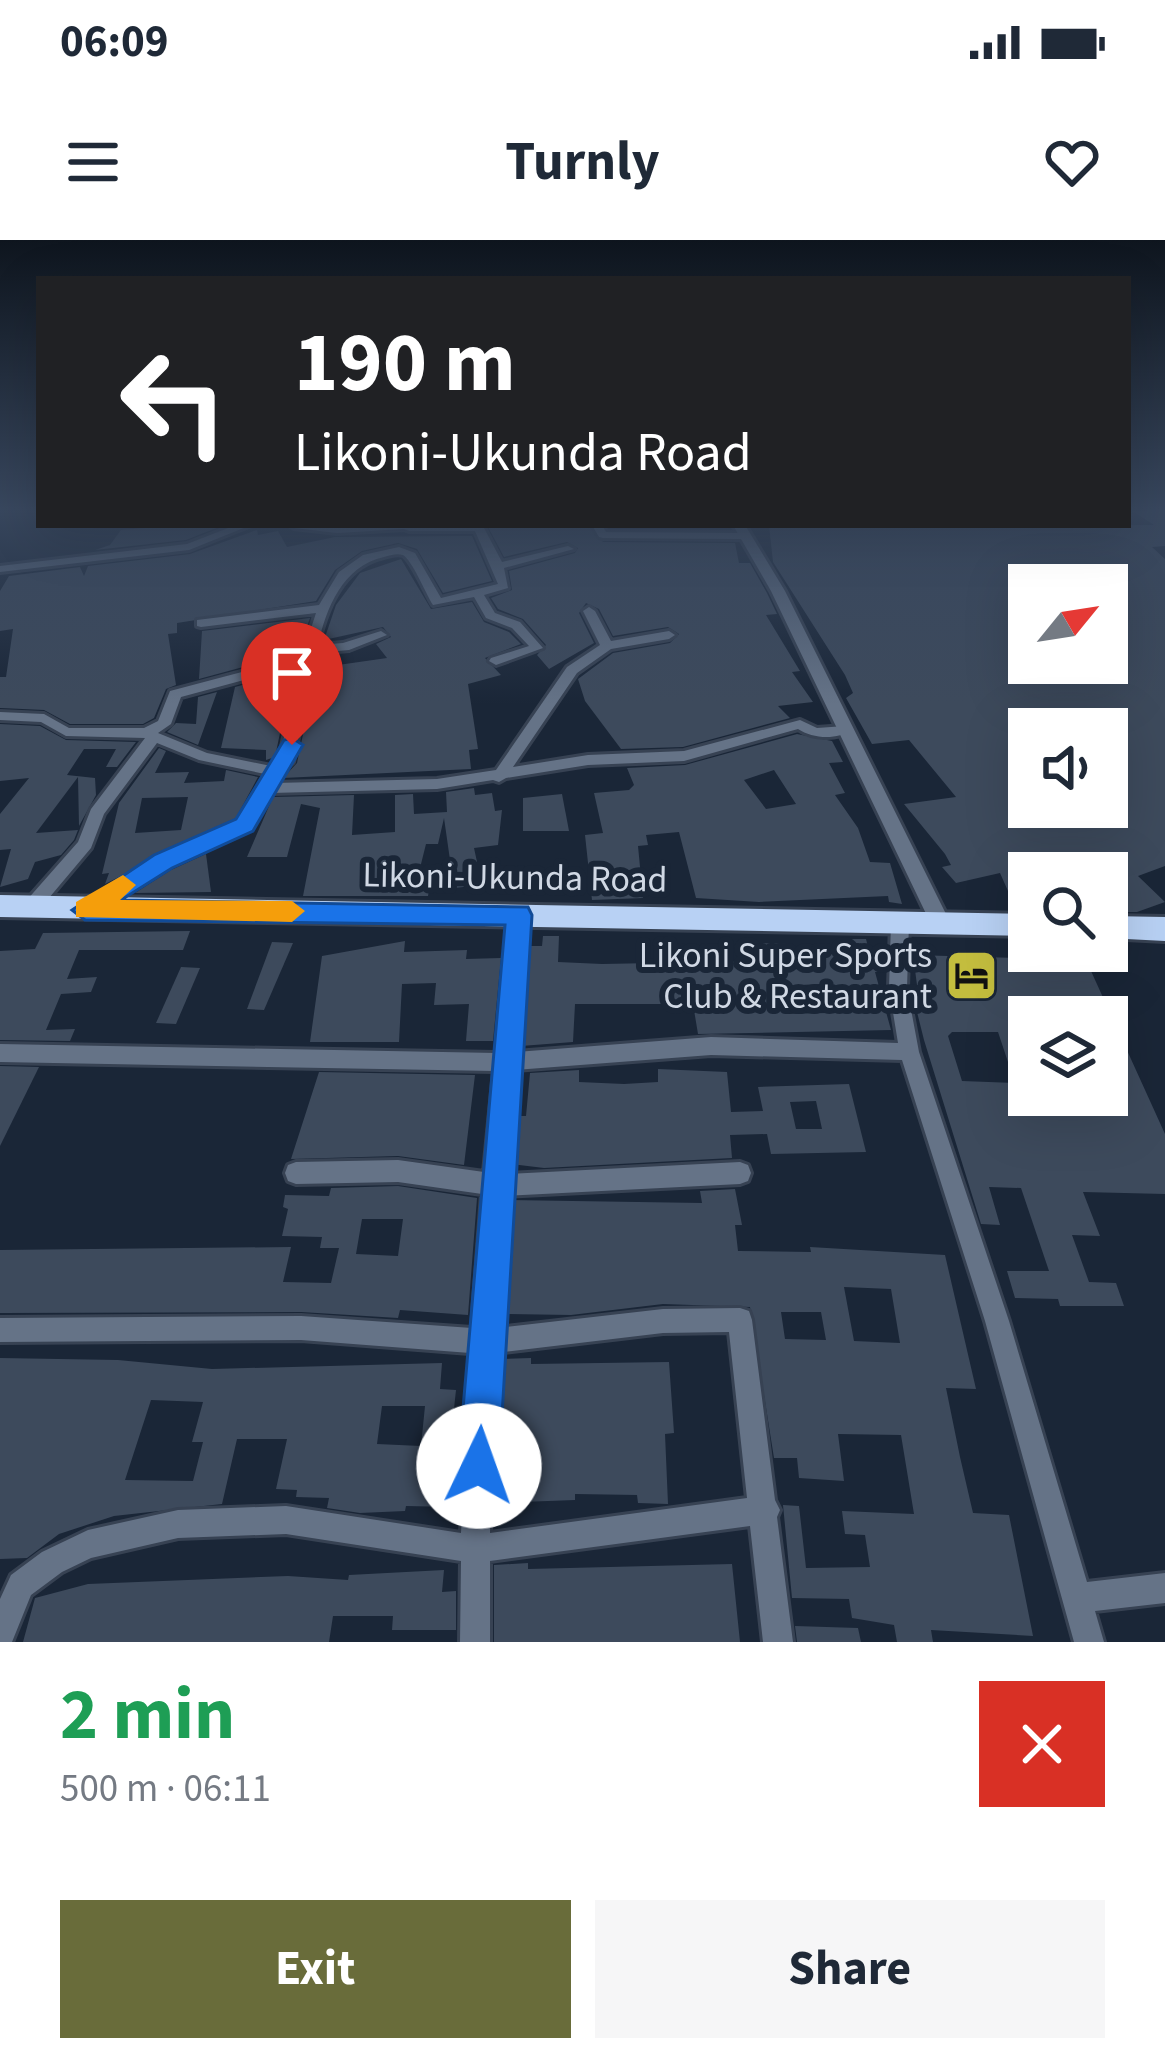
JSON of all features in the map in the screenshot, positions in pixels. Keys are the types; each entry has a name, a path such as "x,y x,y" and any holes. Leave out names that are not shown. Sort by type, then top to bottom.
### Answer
{"highway":[{"name":"Likoni-Ukunda Road","path":"0,905 1008,925"},
{"path":"1128,928 1165,929"}],"street":[{"path":"85,910 163,862 244,825 286,762 323,608 342,573"},
{"path":"421,573 437,602 504,586 500,573"},
{"path":"767,573 940,922"},
{"path":"477,593 490,615 520,628 538,648 496,662"},
{"path":"201,623 323,608"},
{"path":"589,611 607,646"},
{"path":"32,906 85,844 97,813 150,735 164,724 175,694 381,635"},
{"path":"499,777 572,670 607,646 669,635"},
{"path":"0,716 44,718 66,732 150,735 271,779 383,787 499,777 588,760 704,753 800,724 814,733 844,730"},
{"path":"475,1642 474,1549 486,1342 519,915"},
{"path":"900,922 898,988 909,1052 997,1322 1089,1642"},
{"path":"0,1053 505,1062 711,1046 909,1052"},
{"path":"296,1173 398,1171 498,1185 740,1173"},
{"path":"0,1330 301,1328 486,1342 663,1321 740,1320 778,1642"},
{"path":"0,1635 21,1585 52,1562 88,1544 178,1524 286,1520 474,1549 766,1510"},
{"path":"1076,1598 1165,1588"}],"building":[{"path":"333,573 316,601 177,623 177,633 168,634 176,685 166,689 154,718 143,724 70,724 44,710 0,708 0,677 6,677 13,629 0,631 0,591 9,576"},
{"path":"360,573 410,573 431,609 472,602 484,622 509,632 521,644 485,658 501,675 468,684 478,749 469,750 471,769 283,778 297,763 317,668 387,658 376,644 391,637 383,627 324,640 336,605"},
{"path":"431,573 489,573 492,581 443,593"},
{"path":"509,573 756,573 777,614 766,615 800,671 792,672 813,702 778,706 790,718 683,747 621,749 585,701 578,679 613,653 670,643 679,634 668,627 613,636 599,609 586,603 579,613 594,643 549,669 537,655 546,645 523,619 498,609 491,598 512,590"},
{"path":"780,573 1008,573 1008,684 1128,684 1128,573 1165,573 1165,866 1138,876 1165,902 1128,912 1128,852 1008,852 1008,891 1000,873 956,883 942,867 951,865 945,854 904,804 956,797 909,740 872,744 846,698 853,693"},
{"path":"310,618 298,652 199,679 202,631"},
{"path":"293,671 275,757 266,760 266,750 221,748 235,687"},
{"path":"217,692 198,745 167,732 176,723 196,724 198,697"},
{"path":"0,724 40,726 66,740 136,742 117,767 106,767 116,749 84,749 67,775 95,778 96,795 79,826 78,777 36,833 78,830 74,840 61,855 35,862 28,879 0,887 11,849 0,850 0,814 29,778 0,781"},
{"path":"797,734 832,741 843,762 829,763 845,793 835,795 858,828 870,862 890,863 902,904 889,902 888,896 759,902 696,898 679,832 646,835 648,845 638,846 643,898 592,900 585,835 603,833 594,793 629,790 634,785 627,768 685,765","holes":["774,770 796,804 766,809 744,780"]},
{"path":"159,748 166,751 155,773 189,772 184,783 224,781 226,770 258,777 236,818 105,884 109,873 102,874 119,803","holes":["188,797 181,830 135,833 142,798"]},
{"path":"474,788 475,795 492,793 495,811 502,810 498,845 474,848 482,885 454,888 444,818 438,844 426,844 419,872 432,873 428,896 303,896 320,808 301,804 287,857 247,857 273,797 354,795 352,835 395,832 395,795 413,794 414,814 447,812 446,792"},
{"path":"562,794 569,831 523,831 523,798"},
{"path":"206,854 211,892 135,893 171,870"},
{"path":"190,931 183,950 79,950 67,979 97,977 91,992 61,994 46,1030 75,1029 70,1041 0,1040 0,951 35,949 43,933"},
{"path":"543,936 559,936 558,962 760,961 757,943 792,944 795,954 843,954 839,939 866,939 870,955 886,955 885,972 875,972 891,1030 698,1034 693,1004 575,1004 573,1042 521,1046 530,946 542,946","holes":["821,984 827,1013 786,1014 779,986"]},
{"path":"405,941 404,952 467,950 466,959 501,958 493,1041 466,1041 469,1004 434,1005 436,983 402,984 399,1042 310,1042 322,956"},
{"path":"272,942 293,943 264,1010 247,1009"},
{"path":"913,955 1008,958 1008,972 1091,972 1102,996 1008,996 1008,1062 998,1032 952,1032 948,1036 962,1081 1008,1083 1008,1116 1128,1116 1128,1053 1165,1134 1165,1194 1083,1192 1100,1236 1072,1235 1089,1282 1116,1283 1124,1306 1060,1306 1058,1299 1015,1298 1007,1271 1049,1271 1021,1188 989,1187 1000,1225 981,1224 914,1000 919,1000"},
{"path":"181,967 200,968 176,1024 156,1023"},
{"path":"0,1066 39,1067 0,1146"},
{"path":"658,1069 727,1072 731,1112 763,1111 758,1087 849,1084 866,1152 771,1154 767,1134 730,1135 732,1158 544,1168 511,1164 516,1116 526,1116 530,1073 579,1070 579,1082 658,1082","holes":["816,1101 822,1129 796,1129 790,1102"]},
{"path":"319,1072 475,1075 464,1165 398,1156 291,1159"},
{"path":"398,1186 477,1198 468,1315 400,1310 398,1318 301,1312 0,1313 0,1250 291,1247 283,1282 331,1283 339,1248 320,1248 322,1237 282,1236 288,1209 283,1207 285,1195 329,1196 331,1188","holes":["362,1219 403,1219 398,1256 356,1254"]},
{"path":"735,1189 742,1225 735,1225 738,1251 811,1252 810,1247 945,1255 976,1389 946,1388 960,1457 973,1513 1009,1515 1033,1636 931,1630 933,1642 897,1642 894,1625 852,1618 849,1599 792,1598 783,1505 799,1506 806,1568 870,1567 865,1535 845,1534 842,1511 914,1514 901,1435 838,1434 844,1481 799,1478 797,1458 774,1458 750,1307 663,1304 571,1315 505,1314 509,1200 702,1203 700,1191","holes":["844,1287 891,1289 900,1343 854,1341","781,1312 821,1312 826,1340 785,1339"]},
{"path":"0,1358 118,1360 212,1369 442,1363 440,1389 456,1390 453,1418 461,1418 452,1507 406,1506 405,1511 360,1513 327,1508 329,1498 296,1497 297,1490 276,1489 287,1439 237,1439 222,1504 114,1516 59,1534 27,1558 0,1559","holes":["151,1400 203,1402 192,1442 203,1442 193,1481 125,1480","382,1406 425,1406 421,1446 377,1444"]},
{"path":"531,1358 531,1364 669,1362 674,1433 665,1434 668,1504 638,1503 637,1495 575,1494 575,1500 495,1503 499,1359"},
{"path":"528,1563 528,1569 732,1564 740,1642 494,1642 494,1565"},
{"path":"444,1570 442,1592 456,1591 456,1630 392,1630 393,1616 333,1616 329,1642 23,1642 35,1598 88,1584 288,1576 348,1580 349,1575"},
{"path":"795,1626 858,1628 861,1642 797,1642"}],"slow traffic":[{"path":"123,885 85,910 292,911"}],"place":[{"name":"Likoni Super Sports Club & Restaurant","path":"971,975"}],"route":[{"path":"292,745 286,762 274,771 244,825 136,876 85,910 519,915 501,1108 479,1466"}]}
